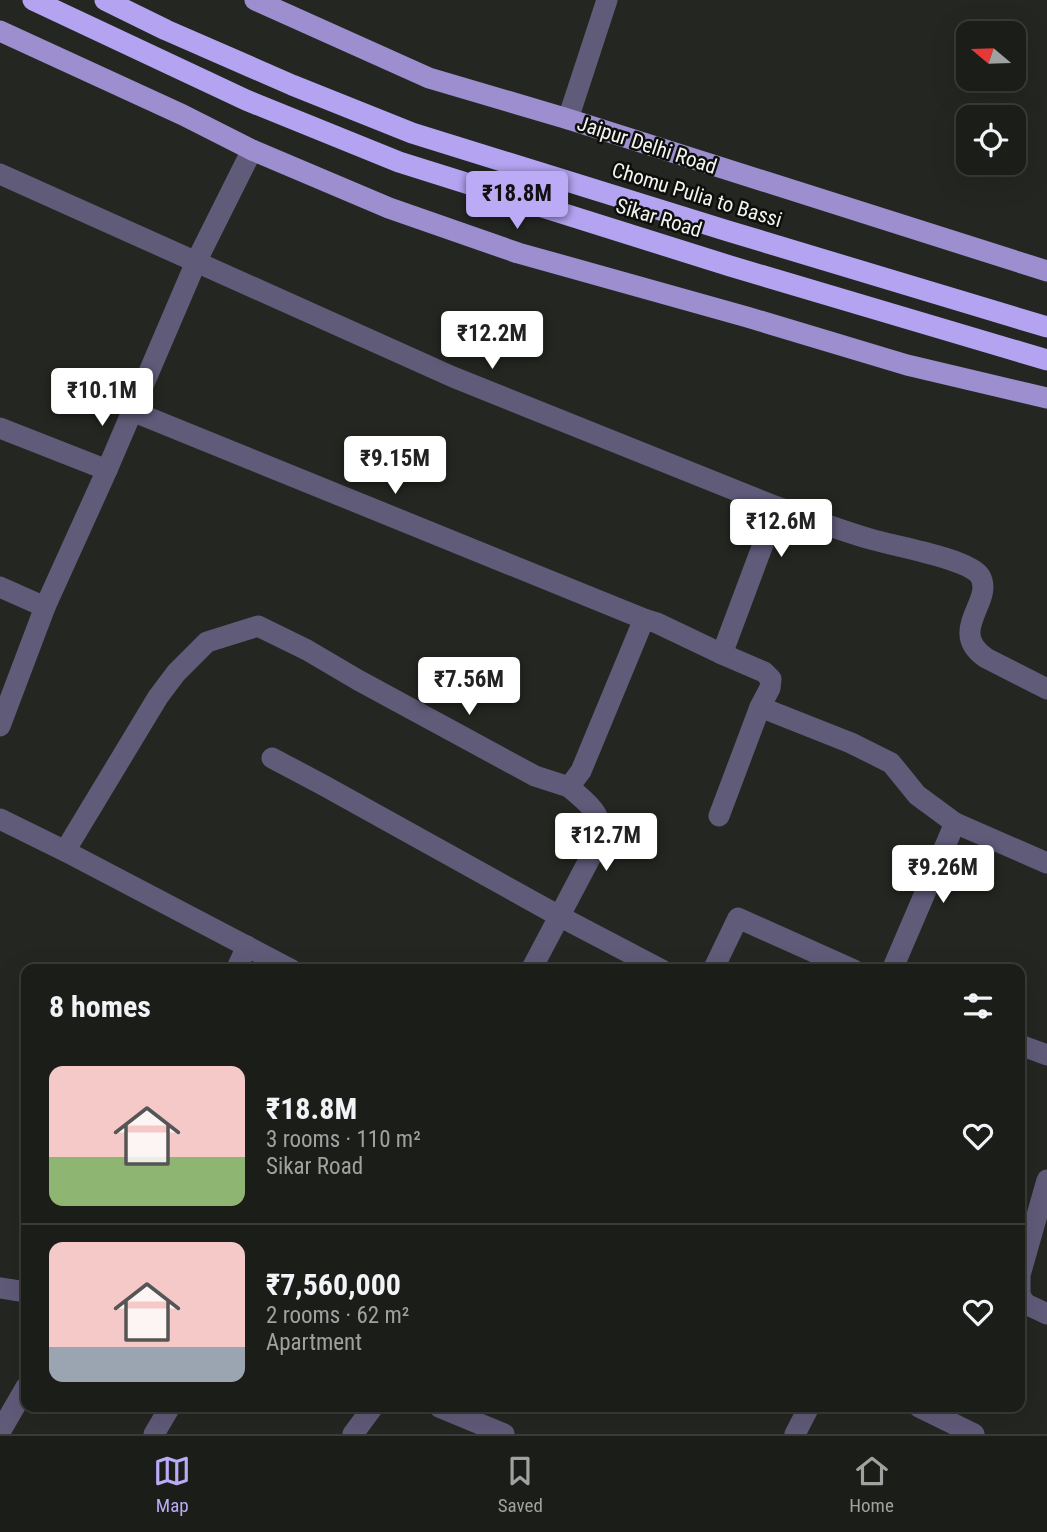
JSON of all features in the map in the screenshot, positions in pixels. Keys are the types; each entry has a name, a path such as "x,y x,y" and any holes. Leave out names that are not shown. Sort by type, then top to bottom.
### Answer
{"highway":[{"name":"Sikar Road","path":"33,0 246,100 399,162 730,266 1047,360"},
{"name":"Chomu Pulia to Bassi","path":"105,0 280,80 412,133 1047,327"}],"main road":[{"name":"Jaipur Delhi Road","path":"255,0 429,78 568,119 1047,271"},
{"path":"0,31 183,115 252,150 389,208 518,253 907,365 1047,398"}],"street":[{"path":"568,119 607,0"},
{"path":"0,726 45,607 196,261 252,150"},
{"path":"0,174 453,377 777,507 873,539 940,556 973,569 980,576 983,587 970,630 972,644 977,652 986,658 1047,689"},
{"path":"132,411 657,623 764,672 771,679 770,688 760,707 719,816"},
{"path":"0,428 107,470"},
{"path":"722,654 777,507"},
{"path":"0,587 45,607"},
{"path":"569,787 581,771 644,619"},
{"path":"65,851 158,697 176,673 207,642 258,626 307,650 535,776 569,787 595,811 601,832 598,843 534,964"},
{"path":"760,707 851,743 891,763 917,795 955,824 1047,863"},
{"path":"272,758 651,964"},
{"path":"0,819 281,964"},
{"path":"895,964 955,824"},
{"path":"716,964 737,918 807,960 826,964"},
{"path":"239,964 247,946"},
{"path":"1025,1047 1047,1055"},
{"path":"1025,1257 1047,1180"},
{"path":"0,1288 21,1291"},
{"path":"1025,1302 1047,1314"},
{"path":"0,1432 21,1396"},
{"path":"154,1434 167,1412"},
{"path":"353,1434 369,1412"},
{"path":"455,1412 504,1434"},
{"path":"795,1434 806,1412"},
{"path":"929,1412 974,1434"}]}
